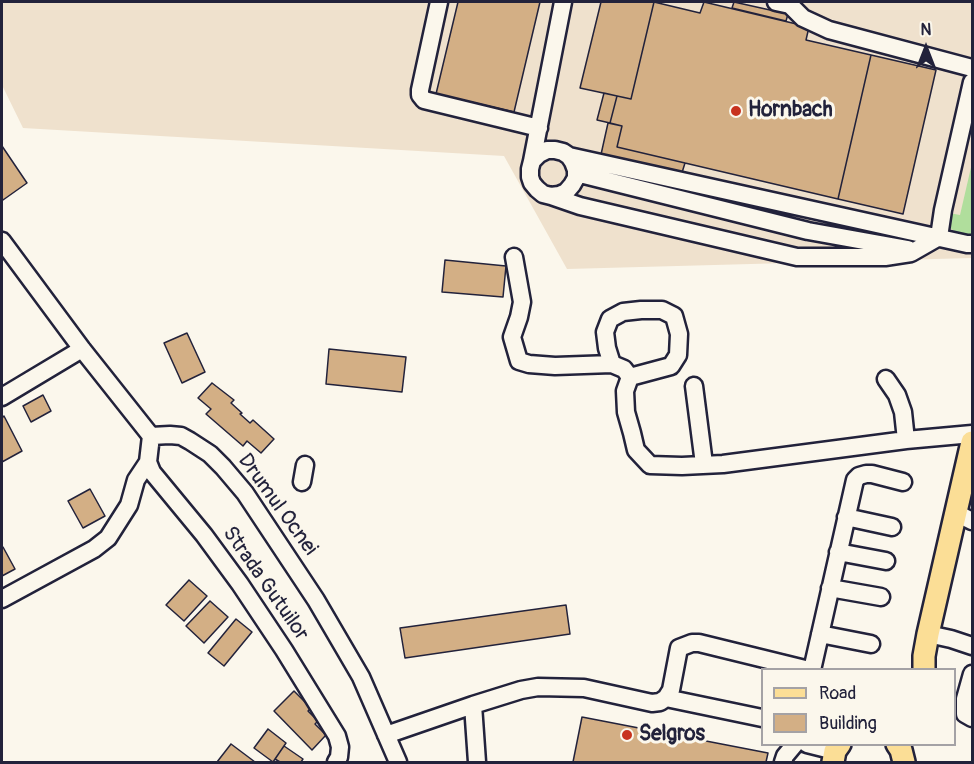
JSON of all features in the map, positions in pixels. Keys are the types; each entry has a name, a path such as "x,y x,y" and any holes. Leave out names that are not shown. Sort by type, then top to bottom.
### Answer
{"main road":[{"path":"920,665 964,517 971,454"}],"street":[{"path":"439,2 420,95 424,100 538,130"},
{"path":"563,2 530,169 532,183 537,189 543,194 580,206 796,257 885,256 911,253 939,237 972,82"},
{"path":"776,2 796,5 803,18 829,30 972,68"},
{"path":"532,161 547,150 555,150 569,156 971,246"},
{"path":"551,196 566,192 576,178 573,162 569,156"},
{"path":"576,173 808,231 918,250"},
{"path":"796,257 804,246 812,210"},
{"path":"2,241 82,349 151,436 148,462 136,480 129,505 108,538 94,549 2,599"},
{"path":"514,257 522,302 512,337 519,361 555,366 612,364 624,369 630,377"},
{"path":"612,364 605,332 610,319 623,312 641,310 662,310 674,316 679,334 678,355 671,366 630,377"},
{"path":"2,397 82,349"},
{"path":"630,377 625,392 626,412 636,450 650,465 723,464 906,440 972,434"},
{"path":"886,380 897,395 903,412 906,440"},
{"path":"694,386 704,464"},
{"name":"Drumul Ocnei","path":"151,436 181,436 190,441 210,454 245,493 316,600 361,677 398,762"},
{"name":"Strada Gutuilor","path":"148,462 152,472 204,535 240,584 323,713 337,736 340,747 336,762"},
{"path":"302,482 305,465"},
{"path":"811,668 855,480 859,476 872,474 903,482"},
{"path":"846,517 892,527"},
{"path":"838,552 886,561"},
{"path":"830,588 881,597"},
{"path":"820,634 871,644"},
{"path":"928,634 972,646"},
{"path":"386,735 473,705 538,687 584,688 652,703 660,702 666,698 670,690 679,648 692,643 807,668"},
{"path":"972,674 964,699 965,714 972,718"},
{"path":"666,698 761,718"},
{"path":"473,705 477,762"},
{"path":"783,762 793,746"},
{"path":"813,746 836,753"}],"shaded area":[{"path":"2,2 972,2 972,258 567,269 504,156 23,128 2,85"}],"green space":[{"path":"972,163 972,238 958,234 949,227 948,222 949,213 960,215"}],"building":[{"path":"458,2 540,2 514,112 436,94"},
{"path":"601,2 654,2 631,99 580,88"},
{"name":"Hornbach","path":"654,2 700,13 704,2 809,27 806,40 871,55 838,199 617,147 622,126 610,123 617,96 631,99"},
{"path":"734,2 788,14 786,21 732,8"},
{"path":"871,55 936,70 903,214 838,199"},
{"path":"604,93 617,96 610,123 597,120"},
{"path":"608,123 622,126 617,147 685,163 680,179 600,159"},
{"path":"2,146 27,183 3,200 2,198"},
{"path":"445,260 506,266 503,297 442,292"},
{"path":"187,333 205,372 182,383 164,343"},
{"path":"329,349 406,357 402,392 326,384"},
{"path":"212,383 234,400 231,403 242,413 240,414 250,423 253,420 274,439 261,453 247,441 243,446 206,414 211,409 198,398"},
{"path":"43,395 51,411 31,422 23,406"},
{"path":"4,416 22,451 2,462 2,418"},
{"path":"90,489 105,516 83,528 68,501"},
{"path":"2,547 15,569 2,576"},
{"path":"189,580 207,596 184,621 166,605"},
{"path":"210,601 228,617 204,643 186,626"},
{"path":"566,605 570,634 405,658 400,628"},
{"path":"236,619 252,632 224,666 208,653"},
{"path":"294,691 311,708 308,711 318,721 315,724 326,735 312,750 274,711"},
{"name":"Selgros","path":"582,717 768,753 766,762 573,762"},
{"path":"268,729 286,743 273,762 254,748"},
{"path":"231,744 255,762 217,762"},
{"path":"284,746 303,759 301,762 280,762 275,759"}],"place":[{"name":"Hornbach","path":"736,111"},
{"name":"Selgros","path":"627,735"}]}
